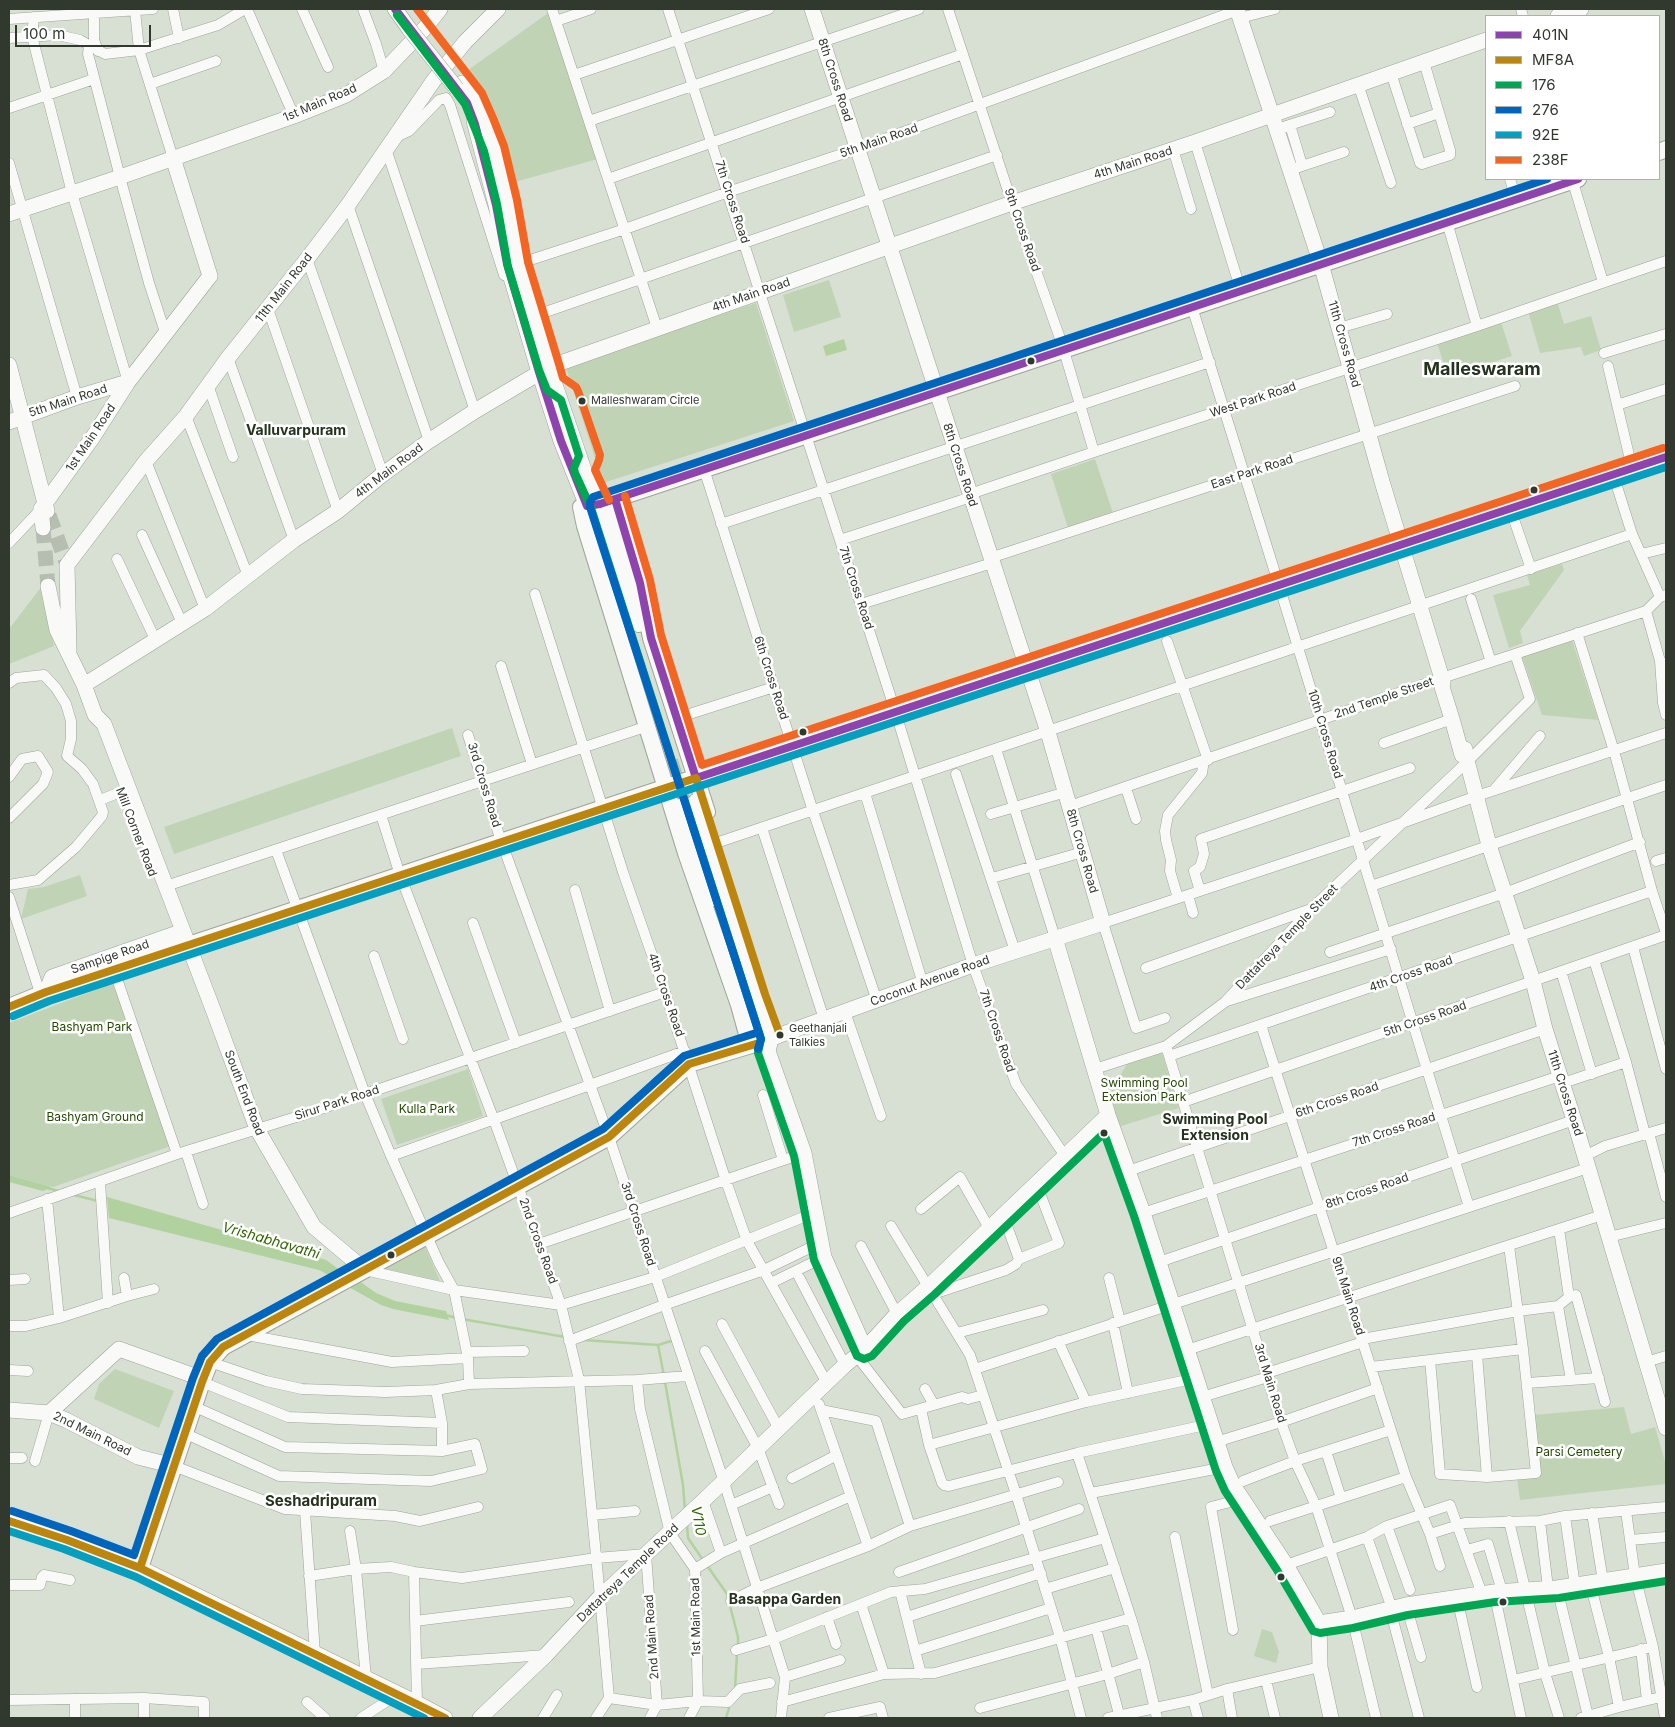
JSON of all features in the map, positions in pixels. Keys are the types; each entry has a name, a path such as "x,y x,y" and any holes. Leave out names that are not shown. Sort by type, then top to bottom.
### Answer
{"main road":[{"path":"765,1043 739,1005 686,853 585,526 596,504 1571,180"},
{"name":"Sampige Road","path":"9,1007 114,970 181,940 298,909 1666,457"},
{"path":"596,504 640,583 651,638 764,994 765,1043"},
{"path":"596,504 676,759"},
{"path":"690,804 763,1012 765,1043 690,804"},
{"path":"9,1520 68,1540 140,1568 202,1380 210,1362 223,1347 609,1137 687,1058 765,1043"}],"street":[{"path":"9,19 153,9"},
{"path":"173,9 179,38"},
{"path":"9,38 58,35 80,40 105,54 139,50 218,24 246,9 294,116"},
{"path":"302,9 328,67"},
{"path":"363,9 384,71"},
{"path":"395,9 413,27 459,86 474,99 484,121 494,148 518,264 534,316 544,370"},
{"path":"405,9 413,27"},
{"name":"1st Main Road","path":"15,212 294,116 346,95 384,71 425,28 440,9"},
{"name":"11th Main Road","path":"67,565 146,461 186,416 228,358 348,205 434,80 458,49 498,9"},
{"path":"552,9 658,328"},
{"path":"556,21 591,9"},
{"name":"7th Cross Road","path":"668,9 861,604 974,964 1016,1084 1065,1156"},
{"path":"574,75 768,9"},
{"name":"8th Cross Road","path":"812,9 1048,732 1103,923"},
{"path":"589,121 919,9"},
{"name":"9th Cross Road","path":"948,9 1012,203 1064,350 1094,452"},
{"name":"5th Main Road","path":"518,264 857,149 1238,12 1275,9"},
{"path":"1561,15 1581,9"},
{"path":"135,10 139,50 174,158"},
{"name":"11th Cross Road","path":"1238,12 1272,114 1283,127 1296,168 1339,328 1442,680 1442,687 1477,796 1489,845 1533,981 1545,1029 1587,1162 1646,1362 1663,1405 1666,1428"},
{"path":"94,13 94,49"},
{"path":"57,16 58,35"},
{"path":"34,17 32,36 72,193 128,382"},
{"name":"4th Main Road","path":"84,685 205,608 294,540 338,511 383,474 429,441 544,370 1012,203 1173,150 1485,40"},
{"path":"94,49 88,54 94,79 120,177 166,335"},
{"path":"608,179 963,54"},
{"path":"150,84 216,61"},
{"path":"1391,73 1421,164 1450,156 1450,150 1424,62"},
{"path":"9,108 94,79"},
{"path":"1358,84 1391,183"},
{"path":"459,86 475,124 483,151 507,264 517,298 596,504"},
{"path":"475,411 390,143 409,131 439,100 446,98 453,114 502,272 517,298"},
{"path":"1283,127 1330,112"},
{"path":"1407,124 1439,113"},
{"path":"1195,142 1241,291"},
{"path":"1173,150 1191,209"},
{"path":"1296,168 1344,152"},
{"path":"534,316 997,155"},
{"name":"1st Main Road","path":"44,514 128,382 210,276 174,158"},
{"path":"9,163 15,212 77,397"},
{"path":"1510,180 1516,199"},
{"path":"1574,180 1603,282"},
{"path":"348,205 429,441"},
{"path":"1447,222 1477,326"},
{"path":"307,259 383,474"},
{"name":"West Park Road","path":"840,540 965,499 970,494 1094,452 1477,326 1666,261"},
{"name":"10th Cross Road","path":"1192,307 1469,1207"},
{"path":"268,309 338,511"},
{"path":"1339,328 1387,314"},
{"path":"1604,353 1666,334"},
{"path":"228,358 294,540"},
{"path":"722,524 1210,362"},
{"path":"9,365 15,419 44,514 9,541"},
{"path":"1608,366 1632,468"},
{"name":"5th Main Road","path":"15,419 77,397 128,382"},
{"path":"208,385 233,457"},
{"name":"East Park Road","path":"861,604 1514,386"},
{"path":"1617,405 1666,389"},
{"path":"186,416 248,576"},
{"path":"146,461 205,608"},
{"name":"6th Cross Road","path":"704,469 876,1001"},
{"path":"1613,474 1632,534 1663,596"},
{"path":"1510,508 1531,569"},
{"path":"716,843 1182,686 1421,607 1469,594 1531,569 1632,534"},
{"path":"142,536 182,623"},
{"path":"1641,554 1666,548"},
{"path":"117,559 155,639"},
{"name":"Mill Corner Road","path":"67,565 69,652"},
{"name":"Mill Corner Road","path":"48,586 57,630 84,685 95,715 104,724 124,790 181,940"},
{"name":"2nd Temple Street","path":"991,814 1014,807 1126,788 1320,720 1646,611 1663,596 1666,588"},
{"name":"4th Cross Road","path":"535,594 624,875 666,992 726,1180 748,1241 827,1383"},
{"path":"1469,594 1491,662"},
{"path":"1646,611 1663,663 1663,703 1666,715"},
{"path":"1577,633 1614,751 1652,892 1666,934"},
{"path":"1167,641 1206,760 1202,773 1168,815 1165,831 1171,860 1170,871 1193,913"},
{"name":"Dattatreya Temple Street","path":"1167,1051 1225,1002 1311,909 1404,822 1530,699 1515,654"},
{"path":"501,666 532,764"},
{"path":"9,683 16,678 44,675 56,688 66,704 70,721 71,739 67,756 88,776 100,800 103,814 76,847 38,880 9,885"},
{"name":"11th Cross Road","path":"1442,680 1446,685 1466,753 1466,760"},
{"path":"677,718 774,687"},
{"path":"1384,743 1452,719"},
{"path":"166,886 648,726"},
{"path":"1165,1018 1136,1028 1103,923 1357,839 1493,790 1666,734"},
{"name":"3rd Cross Road","path":"468,735 502,842 609,1137 724,1482 785,1677 781,1718"},
{"path":"1493,790 1540,736"},
{"path":"996,749 1108,1115 1143,1213 1225,1467 1242,1499 1286,1565 1319,1623 1320,1667 1331,1718"},
{"path":"9,777 22,759 38,756 48,772 43,784 9,818"},
{"path":"1200,891 1194,871 1200,867 1204,854 1201,839 1410,768"},
{"path":"956,774 1015,950"},
{"path":"1371,886 1666,785"},
{"path":"1126,788 1136,819"},
{"path":"100,800 124,790"},
{"name":"Mill Corner Road","path":"124,790 166,886 181,940"},
{"path":"865,794 923,984"},
{"name":"2nd Cross Road","path":"381,815 400,875 494,1120 561,1305 579,1380 600,1597"},
{"path":"762,828 824,1019"},
{"path":"1330,952 1504,893 1640,842"},
{"path":"276,850 365,1094 439,1263 454,1290 468,1355 470,1384"},
{"path":"992,878 1083,852"},
{"path":"575,890 610,1011"},
{"name":"4th Cross Road","path":"1095,1069 1261,1025 1652,892"},
{"path":"9,897 44,994"},
{"path":"1146,968 1311,909"},
{"path":"473,923 516,1043"},
{"name":"Coconut Avenue Road","path":"765,1043 824,1019 974,964 1103,923"},
{"name":"5th Cross Road","path":"1183,1102 1666,934"},
{"name":"Sampige Road","path":"44,994 52,977 181,940"},
{"name":"South End Road","path":"181,940 256,1129 314,1227 353,1276"},
{"path":"1632,947 1666,1068"},
{"path":"1225,1002 1390,949"},
{"path":"374,956 403,1039"},
{"path":"1594,960 1666,1197"},
{"path":"114,970 181,1153 203,1204"},
{"path":"1561,971 1592,1074"},
{"name":"Sirur Park Road","path":"9,1213 181,1153 365,1094 666,992"},
{"path":"845,1012 880,1116"},
{"name":"9th Main Road","path":"1261,1025 1406,1477 1423,1514 1440,1566"},
{"name":"6th Cross Road","path":"1128,1171 1545,1029"},
{"path":"765,1043 804,1153 823,1250 855,1356"},
{"name":"3rd Main Road","path":"1167,1051 1281,1422 1295,1461 1316,1506 1352,1618 1376,1718"},
{"path":"391,1156 590,1086 687,1058"},
{"name":"7th Cross Road","path":"1143,1213 1441,1115 1561,1080 1592,1074 1626,1062"},
{"path":"763,1095 783,1160"},
{"path":"855,1356 897,1314 931,1290 1003,1215 1108,1115"},
{"name":"8th Cross Road","path":"1159,1262 1574,1120"},
{"path":"975,1369 1469,1207 1587,1162 1604,1146 1666,1128"},
{"path":"539,1244 804,1153"},
{"path":"921,1209 960,1177 990,1228"},
{"path":"100,1182 108,1303"},
{"path":"931,1290 1006,1270 1016,1264 1019,1258 1059,1243 1036,1183"},
{"path":"47,1199 59,1318"},
{"path":"353,1276 561,1305 655,1277 816,1212"},
{"path":"1003,1215 1019,1258"},
{"path":"1187,1350 1602,1215"},
{"path":"1609,1237 1666,1223"},
{"path":"891,1226 970,1355 1036,1556 1081,1718"},
{"path":"1559,1229 1568,1297"},
{"path":"862,1246 897,1314"},
{"path":"1430,1360 1440,1474 1488,1477 1536,1473 1527,1383 1509,1246"},
{"path":"570,1341 664,1304 823,1250"},
{"path":"771,1283 823,1250"},
{"path":"799,1277 855,1356 902,1414 962,1397 968,1399 983,1394"},
{"path":"124,1278 127,1296"},
{"path":"1109,1278 1128,1392"},
{"path":"9,1280 25,1279"},
{"path":"9,1326 26,1326 59,1318 127,1296 154,1290"},
{"path":"1202,1397 1363,1341 1558,1306 1568,1297 1576,1295 1605,1402"},
{"path":"1558,1306 1571,1380"},
{"path":"957,1334 1043,1310"},
{"path":"722,1324 780,1429"},
{"path":"244,1335 392,1362 524,1350"},
{"path":"1058,1341 1086,1402"},
{"path":"35,1461 49,1413 119,1349 202,1380 288,1417 442,1423"},
{"path":"1371,1367 1523,1350"},
{"path":"705,1352 758,1448 779,1504"},
{"path":"1477,1355 1488,1477"},
{"name":"Dattatreya Temple Road","path":"480,1718 546,1654 600,1597 686,1518 855,1356"},
{"path":"1646,1362 1666,1356"},
{"path":"210,1362 266,1381 302,1388 385,1392 436,1390 470,1384 637,1380 688,1376"},
{"path":"9,1370 28,1370"},
{"path":"929,1445 1086,1402 1196,1378"},
{"path":"1527,1383 1599,1378"},
{"path":"637,1380 640,1410 670,1533 695,1569"},
{"path":"1216,1442 1281,1422 1378,1388"},
{"path":"925,1389 934,1405"},
{"path":"436,1390 442,1423 442,1450"},
{"path":"816,1394 868,1546"},
{"path":"184,1434 279,1476 431,1481 482,1469 475,1444 442,1450 285,1447 193,1406"},
{"path":"921,1409 929,1445 944,1485 949,1486 1077,1453 1210,1424"},
{"name":"2nd Main Road","path":"9,1410 49,1413 138,1456 174,1466"},
{"path":"821,1410 876,1420 910,1526"},
{"path":"1243,1481 1295,1461 1391,1430"},
{"path":"1326,1451 1342,1498"},
{"path":"1077,1453 1131,1618 1144,1662 1157,1718"},
{"path":"792,1478 837,1455"},
{"path":"9,1458 22,1458"},
{"path":"174,1466 285,1510 395,1516 420,1521 478,1507"},
{"path":"1091,1493 1225,1467"},
{"path":"1270,1522 1406,1477"},
{"path":"731,1601 757,1588 868,1546 910,1526 1058,1482"},
{"path":"731,1505 772,1487"},
{"name":"1st Main Road","path":"689,1718 698,1701 695,1569 742,1543 851,1496"},
{"path":"1233,1630 1210,1507 1242,1499"},
{"path":"703,1501 721,1553"},
{"path":"1286,1565 1367,1537 1387,1526 1450,1504 1467,1550 1493,1592"},
{"path":"1430,1534 1465,1522 1540,1521 1592,1513 1666,1508"},
{"path":"899,1572 1079,1509"},
{"path":"305,1511 314,1653"},
{"path":"592,1515 636,1511"},
{"path":"1626,1511 1635,1576 1653,1647 1662,1690 1665,1718"},
{"path":"1589,1583 1592,1513"},
{"path":"1565,1516 1589,1583 1609,1657 1619,1707"},
{"path":"1509,1521 1545,1673 1559,1718"},
{"path":"1540,1521 1552,1588 1575,1665 1585,1717 1647,1700 1662,1690"},
{"path":"1387,1526 1410,1590"},
{"path":"350,1531 356,1569 366,1678"},
{"path":"1175,1537 1208,1695"},
{"path":"1367,1537 1390,1604 1418,1718"},
{"path":"1630,1540 1666,1537"},
{"path":"736,1650 773,1639 891,1592 925,1589 1105,1538"},
{"path":"1467,1550 1488,1544 1493,1592 1521,1718"},
{"path":"309,1576 356,1569 391,1567 462,1578 596,1558 646,1554"},
{"name":"2nd Main Road","path":"646,1554 657,1705"},
{"path":"140,1568 445,1718"},
{"path":"1045,1588 1115,1568"},
{"path":"1319,1623 1352,1618 1390,1604 1406,1605 1493,1592 1552,1588 1666,1571"},
{"path":"414,1572 417,1703"},
{"path":"907,1617 1041,1573"},
{"path":"9,1586 40,1585 44,1575 70,1580"},
{"path":"900,1591 921,1674"},
{"path":"596,1718 609,1698 600,1597"},
{"path":"1456,1598 1477,1687"},
{"path":"415,1621 569,1602"},
{"path":"861,1604 884,1674"},
{"path":"1406,1605 1421,1657"},
{"path":"915,1651 1051,1608"},
{"path":"827,1617 836,1644"},
{"path":"782,1702 884,1674 935,1673 1131,1618"},
{"path":"1096,1628 1119,1717"},
{"path":"1513,1680 1653,1647"},
{"path":"1641,1649 1647,1700"},
{"path":"416,1664 546,1654"},
{"path":"785,1677 840,1660"},
{"path":"980,1708 1108,1674 1144,1662"},
{"path":"1108,1718 1193,1700 1227,1689 1320,1667"},
{"path":"1266,1680 1275,1718"},
{"path":"609,1698 657,1705 698,1701 728,1702 740,1689 770,1683"},
{"path":"1227,1689 1232,1718"},
{"path":"361,1718 398,1694"},
{"path":"543,1718 557,1695"},
{"path":"144,1698 144,1718"},
{"path":"9,1700 144,1698 204,1702 204,1718"},
{"path":"75,1699 75,1718"},
{"path":"1193,1700 1198,1718"},
{"path":"308,1702 325,1718"},
{"path":"650,1718 657,1705"},
{"path":"829,1718 880,1707 883,1718"}],"green space":[{"path":"551,11 598,159 511,183 495,116 483,90 468,70"},
{"path":"829,280 841,317 794,332 783,295"},
{"path":"1557,301 1564,324 1591,316 1601,350 1584,356 1581,347 1540,353 1528,311"},
{"path":"756,303 794,421 603,483 565,365"},
{"path":"1501,322 1512,356 1448,377 1437,343"},
{"path":"1095,459 1113,513 1068,528 1051,474"},
{"path":"1562,564 1564,570 1520,631 1523,643 1509,648 1493,595 1530,585 1527,575"},
{"path":"42,586 54,646 9,664 9,629"},
{"path":"1572,640 1598,720 1542,715 1522,656"},
{"path":"452,728 461,756 174,854 164,827"},
{"path":"80,875 87,896 21,919 28,889 44,887"},
{"path":"113,983 171,1146 53,1187 9,1175 9,1023"},
{"name":"Swimming Pool Extension Park","path":"1162,1053 1179,1108 1118,1127 1108,1096 1127,1064"},
{"name":"Kulla Park","path":"468,1069 483,1116 397,1145 381,1099"},
{"path":"424,1244 440,1281 377,1271"},
{"path":"115,1369 174,1391 159,1428 94,1399 99,1384"},
{"name":"Parsi Cemetery","path":"1624,1407 1631,1434 1655,1427 1666,1465 1666,1484 1520,1500 1517,1478 1538,1475 1533,1415"},
{"path":"1262,1629 1272,1632 1279,1652 1276,1663 1254,1656"}],"shaded area":[{"path":"844,339 847,350 826,356 823,346"},
{"path":"9,1175 52,1187 43,1191 9,1182"},
{"path":"107,1197 326,1260 344,1273 334,1278 319,1270 109,1218"},
{"path":"358,1280 376,1293 395,1301 446,1311 449,1320 381,1305 347,1286"}],"waterway":[{"name":"Vrishabhavathi","path":"47,1188 59,1191"},
{"name":"Vrishabhavathi","path":"74,1195 98,1201"},
{"name":"Vrishabhavathi","path":"445,1315 457,1318"},
{"name":"Vrishabhavathi","path":"462,1319 565,1337"},
{"name":"Vrishabhavathi","path":"583,1340 658,1345 671,1341"},
{"name":"V110","path":"658,1345 664,1376"},
{"name":"V110","path":"665,1382 683,1485 685,1510"},
{"name":"V110","path":"687,1525 688,1538 703,1560"},
{"name":"V110","path":"706,1564 727,1594 738,1637 738,1646"},
{"name":"V110","path":"735,1688 737,1654"},
{"name":"V110","path":"726,1718 730,1705"}],"tunnel":[{"path":"49,515 67,565"},
{"path":"43,528 48,586"},
{"path":"670,761 684,805"}],"transit line":[{"name":"401N","path":"395,9 467,103 475,124 496,205 507,264 539,372 561,441 587,506 600,504 1575,180"},
{"name":"238F","path":"417,9 482,93 504,146 517,200 528,262 563,378 576,387 578,391 600,455 595,470 609,500"},
{"name":"176","path":"397,15 465,104 484,151 497,204 508,267 539,370 547,390 561,400 579,456 574,468 575,473 591,508 761,1039 758,1053 794,1156 814,1260 857,1356 864,1359 872,1356 904,1321 935,1294 1104,1133 1134,1216 1216,1471 1225,1491 1277,1570 1313,1631 1320,1633 1353,1628 1408,1615 1495,1602 1559,1598 1666,1581"},
{"name":"276","path":"758,1049 761,1039 590,507 593,497 1544,180"},
{"name":"238F","path":"625,496 650,580 661,635 702,765 1663,448"},
{"name":"401N","path":"615,499 640,583 651,638 696,778 1666,457"},
{"name":"92E","path":"13,1016 49,1001 1666,467"},
{"name":"MF8A","path":"9,1007 46,992 696,778 765,994 780,1035"},
{"name":"276","path":"12,1511 134,1555 193,1378 202,1356 217,1339 603,1129 684,1056 756,1033"},
{"name":"MF8A","path":"140,1568 202,1382 210,1362 223,1347 609,1137 689,1064 759,1043"},
{"name":"MF8A","path":"9,1521 67,1540 140,1568 445,1718"},
{"name":"92E","path":"9,1531 64,1549 136,1577 424,1718"}],"place":[{"name":"Malleshwaram Circle","path":"582,401"},
{"name":"Geethanjali Talkies","path":"780,1035"}],"district":[{"name":"Malleswaram","path":"1482,370"},
{"name":"Valluvarpuram","path":"296,431"},
{"name":"Swimming Pool Extension","path":"1215,1128"},
{"name":"Seshadripuram","path":"321,1501"},
{"name":"Basappa Garden","path":"785,1600"}],"park label":[{"name":"Bashyam Park","path":"92,1027"},
{"name":"Bashyam Ground","path":"95,1117"}]}
